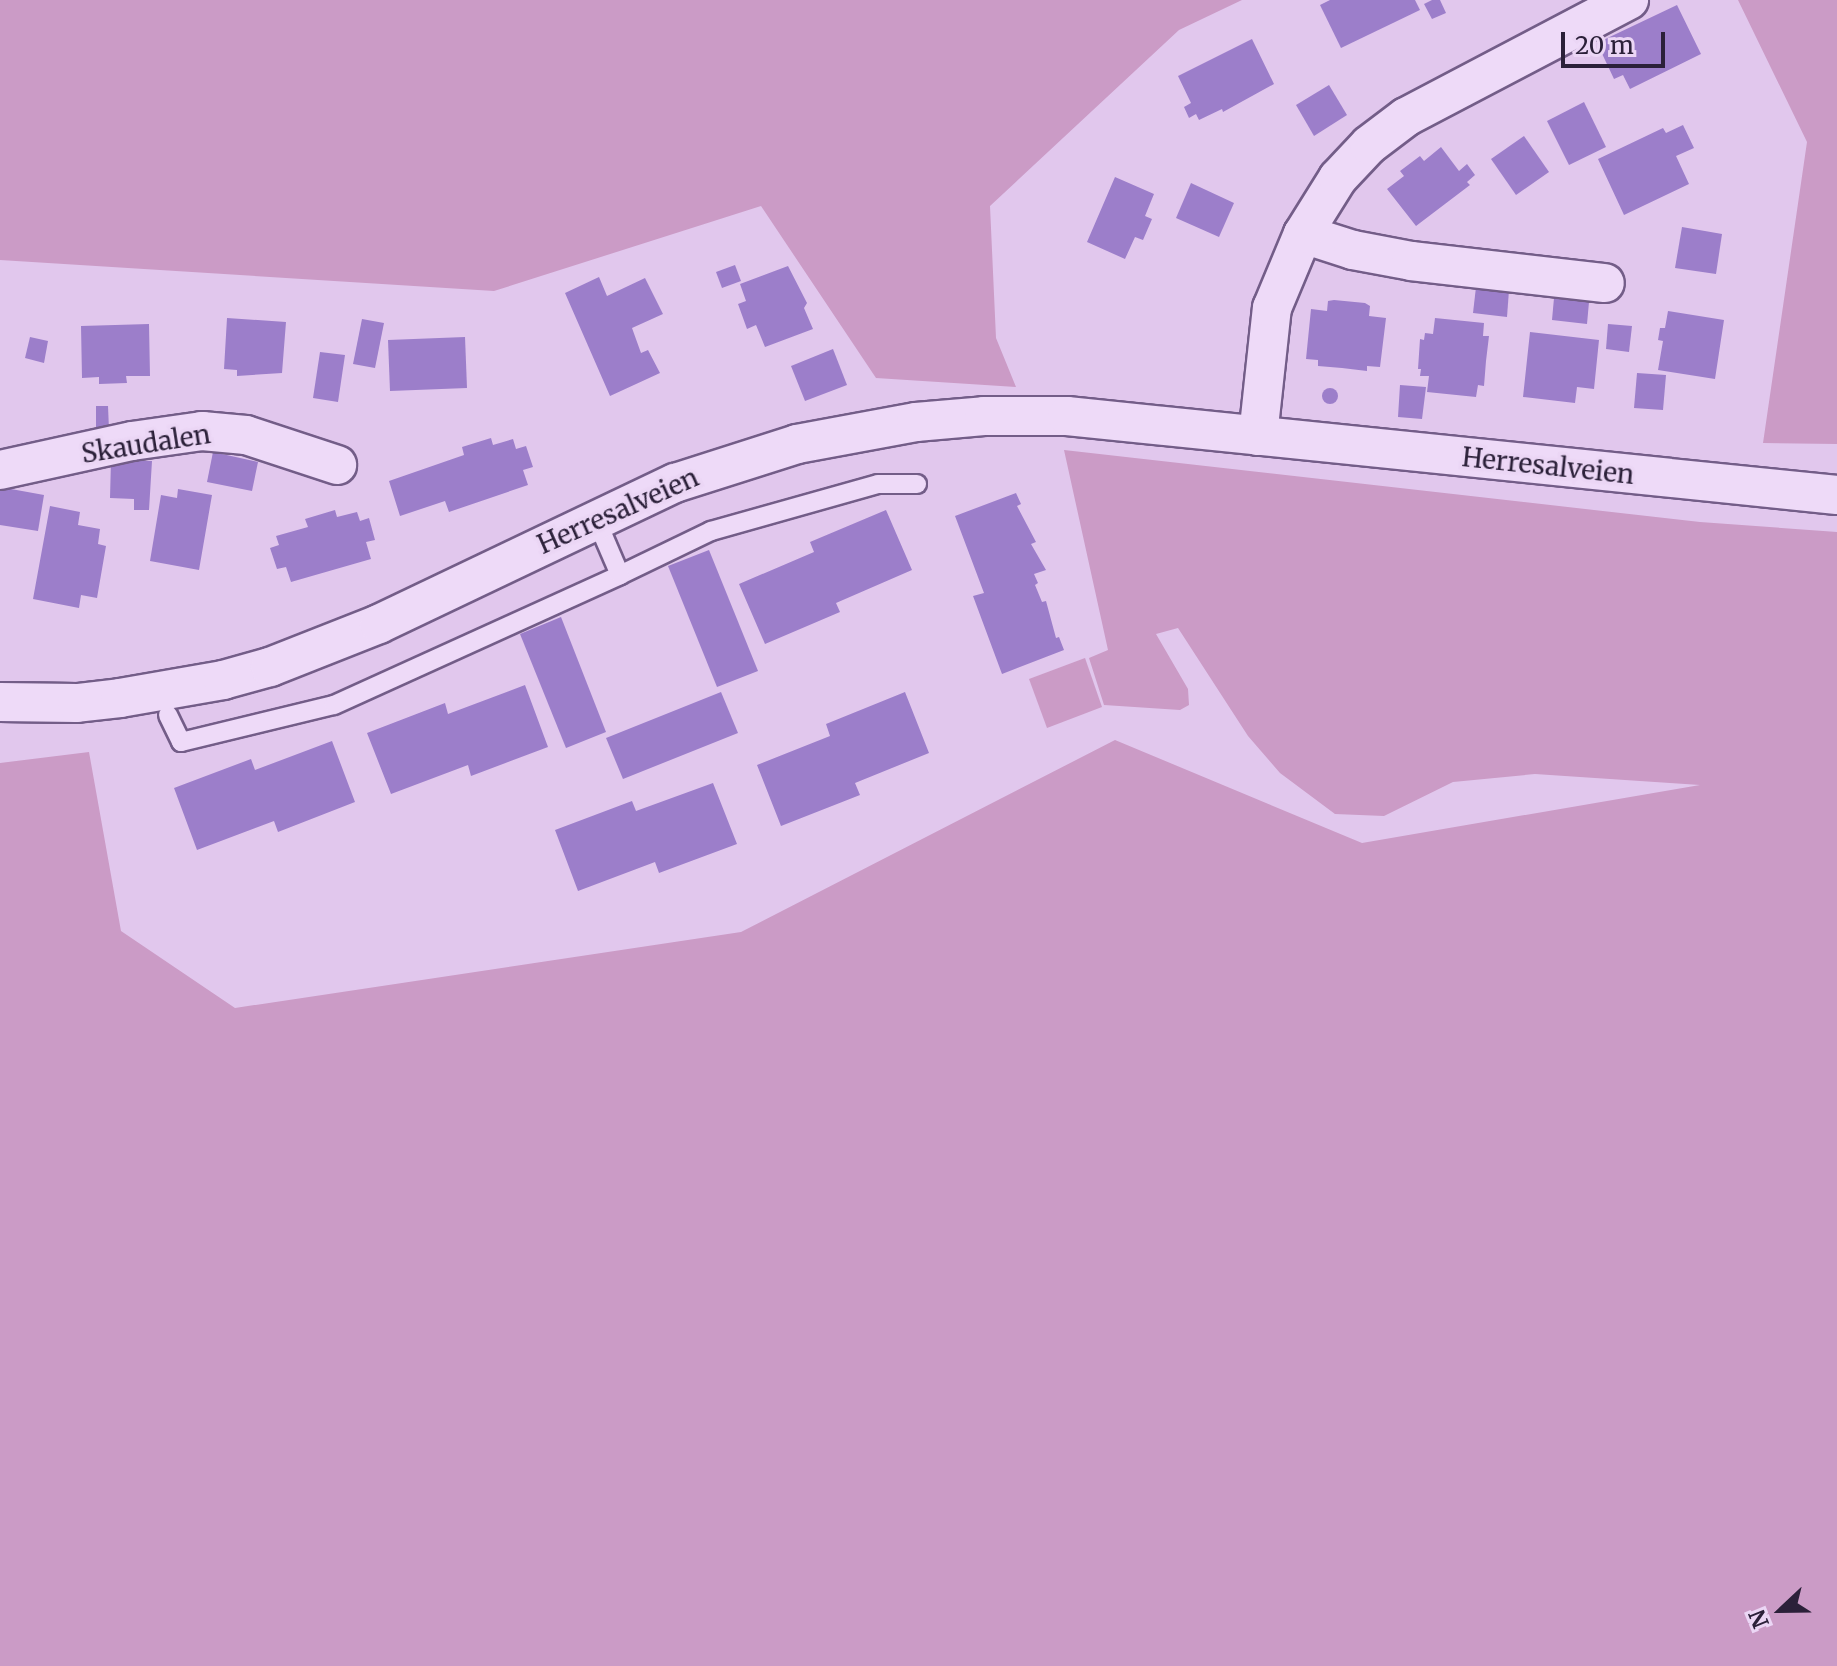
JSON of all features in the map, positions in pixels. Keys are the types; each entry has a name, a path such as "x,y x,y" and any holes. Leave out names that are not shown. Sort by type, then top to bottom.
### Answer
{"street":[{"path":"1258,436 1272,308 1303,234 1338,178 1369,145 1406,117 1629,0"},
{"path":"1303,234 1353,250 1411,261 1605,283"},
{"name":"Herresalveien","path":"0,702 62,703 120,698 223,680 270,667 379,624 675,483 820,438 904,424 984,416 1067,416 1837,495"},
{"name":"Skaudalen","path":"0,470 132,441 202,431 246,435 337,465"}],"lane":[{"path":"168,715 181,742 334,705 649,563 711,531 878,484 917,484"},
{"path":"596,519 620,575"}],"shaded area":[{"path":"0,0 1242,0 1179,30 990,206 996,338 1016,387 876,378 761,206 494,291 0,260"},
{"path":"1738,0 1837,0 1837,444 1763,443 1807,142"},
{"path":"1064,450 1700,522 1837,532 1837,1666 0,1666 0,763 89,752 121,931 235,1008 741,932 1115,740 1362,843 1700,785 1535,774 1453,782 1384,816 1335,814 1280,773 1248,736 1178,628 1156,634 1188,689 1189,705 1180,710 1104,705 1089,658 1108,650"},
{"path":"1085,658 1102,707 1047,728 1029,679"}],"building":[{"path":"1330,0 1415,0 1420,10 1341,48 1320,5"},
{"path":"1440,0 1446,13 1432,19 1424,4"},
{"path":"1677,5 1701,54 1630,89 1623,75 1614,79 1597,43"},
{"path":"1252,39 1274,84 1223,112 1222,109 1199,120 1196,114 1189,118 1184,107 1191,103 1178,76"},
{"path":"1329,85 1347,115 1314,136 1296,105"},
{"path":"1584,102 1606,147 1569,165 1547,121"},
{"path":"1683,125 1694,148 1676,156 1689,184 1624,215 1598,159 1663,128 1666,133"},
{"path":"1524,136 1549,172 1516,195 1491,159"},
{"path":"1441,147 1459,171 1467,164 1475,175 1467,182 1470,185 1416,226 1387,189 1404,176 1400,171 1420,156 1424,161"},
{"path":"1115,177 1154,194 1145,216 1152,219 1143,240 1135,237 1125,259 1087,242"},
{"path":"1191,183 1234,203 1219,237 1176,218"},
{"path":"1682,227 1722,234 1716,274 1675,268"},
{"path":"735,265 741,281 722,288 716,272"},
{"path":"788,266 807,303 804,308 813,329 765,347 756,325 747,329 738,304 746,301 740,284"},
{"path":"599,277 607,296 645,278 663,314 632,328 641,353 648,350 660,373 610,396 565,293"},
{"path":"1476,287 1509,290 1507,317 1473,313"},
{"path":"1554,298 1589,302 1587,324 1552,320"},
{"path":"1328,301 1365,303 1370,306 1369,316 1386,318 1380,367 1367,366 1367,371 1318,366 1318,360 1306,359 1311,309 1327,311"},
{"path":"1668,311 1724,320 1715,379 1658,370 1663,341 1658,340 1660,328 1665,328"},
{"path":"227,318 286,322 282,373 237,376 237,370 224,369"},
{"path":"1435,318 1484,323 1483,336 1489,336 1484,386 1478,385 1476,397 1427,392 1429,376 1420,376 1421,369 1418,369 1420,339 1424,340 1425,333 1433,334"},
{"path":"362,319 384,323 375,368 353,364"},
{"path":"149,324 150,376 126,376 127,383 99,384 99,377 82,378 81,326"},
{"path":"1608,324 1632,326 1629,352 1606,349"},
{"path":"1530,332 1599,340 1594,389 1577,387 1575,403 1523,397"},
{"path":"30,337 48,341 44,363 25,358"},
{"path":"465,337 467,388 390,391 388,340"},
{"path":"833,349 847,385 805,401 791,366"},
{"path":"320,352 345,355 338,402 313,398"},
{"path":"1637,373 1666,375 1663,410 1634,408"},
{"path":"1400,385 1426,387 1422,419 1398,417"},
{"path":"1327,388 1333,388 1338,396 1336,402 1327,404 1322,399 1322,393"},
{"path":"96,406 108,406 109,430 96,430"},
{"path":"491,438 493,445 513,439 516,449 526,446 533,467 523,470 528,485 449,512 445,501 400,516 389,481 464,455 462,447"},
{"path":"213,452 258,462 252,491 207,482"},
{"path":"111,460 152,461 149,510 134,510 134,499 110,498"},
{"path":"0,487 44,495 38,531 0,525"},
{"path":"178,489 212,495 199,570 150,561 161,495 177,498"},
{"path":"1016,493 1021,504 1017,506 1036,542 1031,544 1046,570 1034,574 1038,583 1035,585 1042,602 1046,601 1056,638 1059,637 1064,650 1002,674 973,596 984,593 955,516"},
{"path":"50,506 80,512 78,525 100,529 98,544 106,546 97,598 81,595 79,608 33,599"},
{"path":"335,510 337,517 357,512 360,521 369,518 375,540 366,542 371,559 291,582 286,567 277,569 270,548 279,545 276,536 308,527 305,519"},
{"path":"886,510 912,570 836,603 840,612 765,644 739,584 814,552 810,542"},
{"path":"709,550 758,671 717,687 668,566"},
{"path":"561,617 606,732 566,748 520,634"},
{"path":"525,685 548,747 471,776 468,765 391,794 367,733 445,703 448,714"},
{"path":"721,692 738,733 623,779 606,738"},
{"path":"905,692 929,753 855,783 860,795 781,826 757,765 830,736 826,724"},
{"path":"332,741 355,802 278,832 274,821 197,850 174,788 251,759 255,770"},
{"path":"713,783 737,844 659,873 655,862 578,891 555,830 632,801 636,811"}]}
